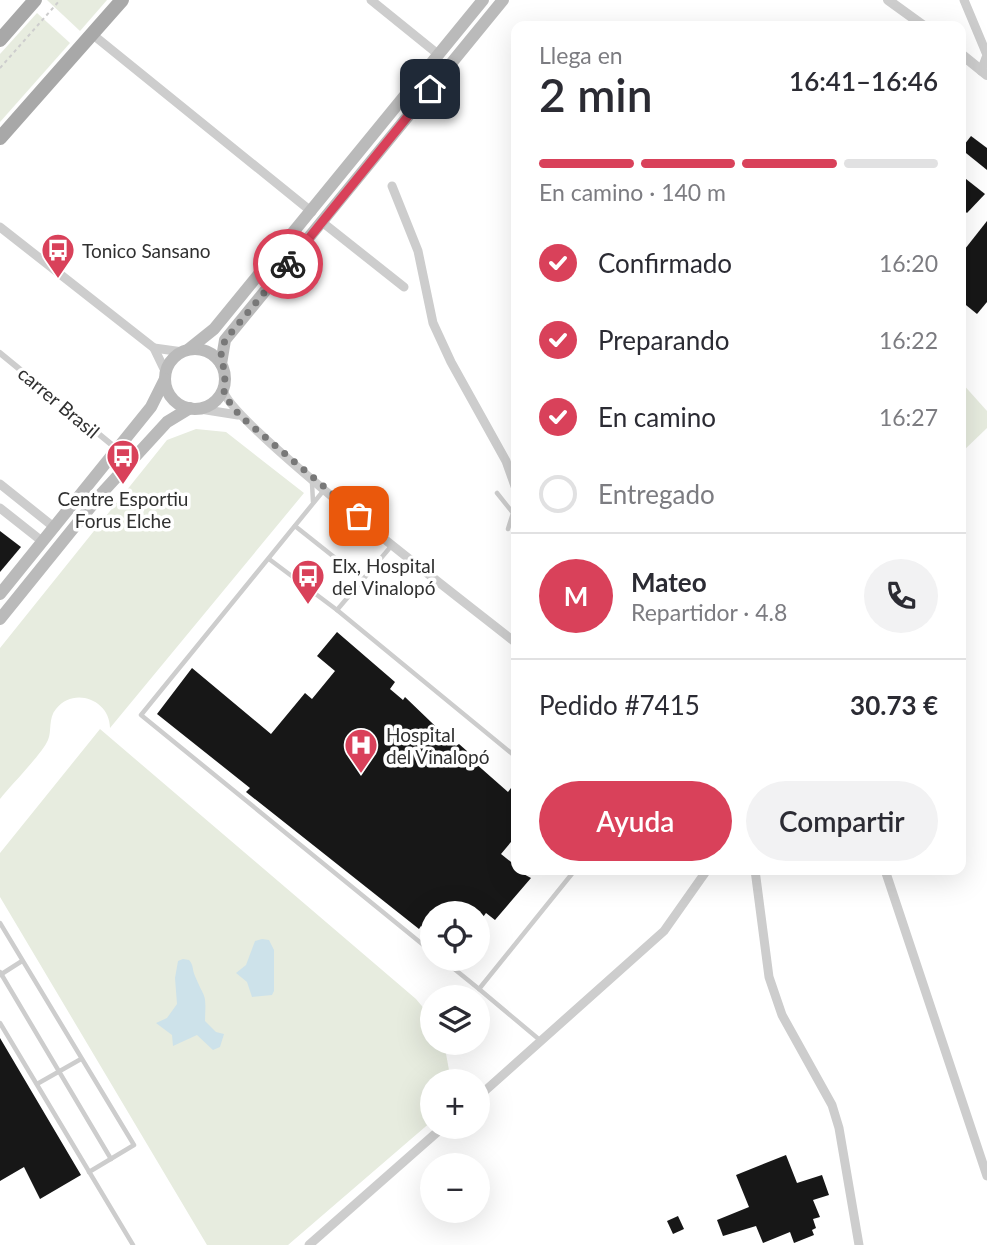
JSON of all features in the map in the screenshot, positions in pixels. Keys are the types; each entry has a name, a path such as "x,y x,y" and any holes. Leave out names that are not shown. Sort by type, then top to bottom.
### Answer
{"main road":[{"path":"0,40 35,0"},
{"path":"0,138 122,0"},
{"path":"0,594 156,400 172,360 214,330 484,0"},
{"path":"221,364 225,340 503,0"},
{"path":"2,614 102,494 167,422 195,408 215,402 223,390 225,375 221,364 208,351 186,350"},
{"path":"166,376 171,397 195,408"}],"street":[{"path":"372,0 439,55"},
{"path":"888,0 917,21"},
{"path":"964,0 987,55 984,73"},
{"path":"92,34 312,212"},
{"path":"966,58 984,73"},
{"path":"392,187 418,251 433,323 511,475"},
{"path":"322,222 404,287"},
{"path":"0,227 155,348 166,376"},
{"path":"155,348 186,350"},
{"name":"carrer Brasil","path":"0,353 118,450"},
{"path":"223,390 240,416 309,476 511,639"},
{"path":"195,408 240,416"},
{"path":"0,484 55,528"},
{"path":"0,508 43,542"},
{"path":"490,1086 664,931 704,875"},
{"path":"756,875 769,977 782,1015 832,1105 839,1128 859,1245"},
{"path":"887,875 987,1176"},
{"path":"309,1245 429,1139"}],"lane":[{"path":"309,476 313,503"},
{"path":"325,489 141,715 420,942"},
{"path":"497,493 511,510"},
{"path":"508,529 511,519"},
{"path":"295,526 363,580"},
{"path":"337,610 393,543"},
{"path":"269,559 337,610 511,753"},
{"path":"482,985 571,875"},
{"path":"0,923 134,1145 89,1172"},
{"path":"22,961 0,974 111,1159"},
{"path":"457,971 474,985"},
{"path":"490,998 542,1041"},
{"path":"0,1023 133,1245"},
{"path":"37,1084 81,1059"}],"path":[{"path":"0,68 60,0"}],"shaded area":[{"path":"47,0 107,0 80,31"},
{"path":"37,13 70,43 0,122 0,54"},
{"path":"966,388 987,411 987,428 966,448"},
{"path":"196,429 226,432 304,493 110,728 104,710 90,699 72,698 63,702 51,720 45,746 0,799 0,648 167,440"},
{"path":"100,729 420,1004 420,1055 446,1055 449,1069 420,1069 420,1131 288,1245 207,1245 0,897 0,853"}],"water":[{"path":"269,940 274,950 274,991 272,995 252,997 247,982 236,973 246,965 255,941"},
{"path":"183,959 191,962 204,997 205,1021 216,1032 224,1034 220,1047 213,1050 197,1035 173,1046 172,1035 156,1023 167,1018 177,1004 175,978 178,961"}],"building":[{"path":"971,136 987,148 987,170 966,153 966,142"},
{"path":"966,179 985,194 966,212"},
{"path":"987,221 987,302 977,314 966,305 966,248"},
{"path":"0,531 21,547 0,572"},
{"name":"Hospital del Vinalopó","path":"337,632 395,682 390,689 403,700 405,697 456,746 459,744 476,759 474,762 508,792 511,788 511,842 501,854 511,862 511,875 525,875 531,878 495,920 490,916 490,901 420,901 419,929 246,792 250,788 157,714 192,668 271,734 305,693 312,699 335,671 317,656"},
{"path":"0,1038 81,1175 40,1199 24,1167 0,1181"},
{"path":"786,1155 797,1183 822,1175 829,1195 813,1200 820,1217 813,1219 816,1228 812,1230 814,1235 794,1243 790,1232 763,1243 756,1226 723,1236 717,1220 749,1207 736,1175"},
{"path":"678,1216 684,1229 673,1234 667,1221"}],"way so far":[{"path":"288,264 225,340 221,355 225,375 224,395 240,416 359,516"}],"place":[{"name":"Tonico Sansano","path":"58,280"},
{"name":"Centre Esportiu Forus Elche","path":"123,486"},
{"name":"Elx, Hospital del Vinalopó","path":"308,606"},
{"name":"Hospital del Vinalopó","path":"361,775"}],"route":[{"path":"288,264 430,89"}]}
